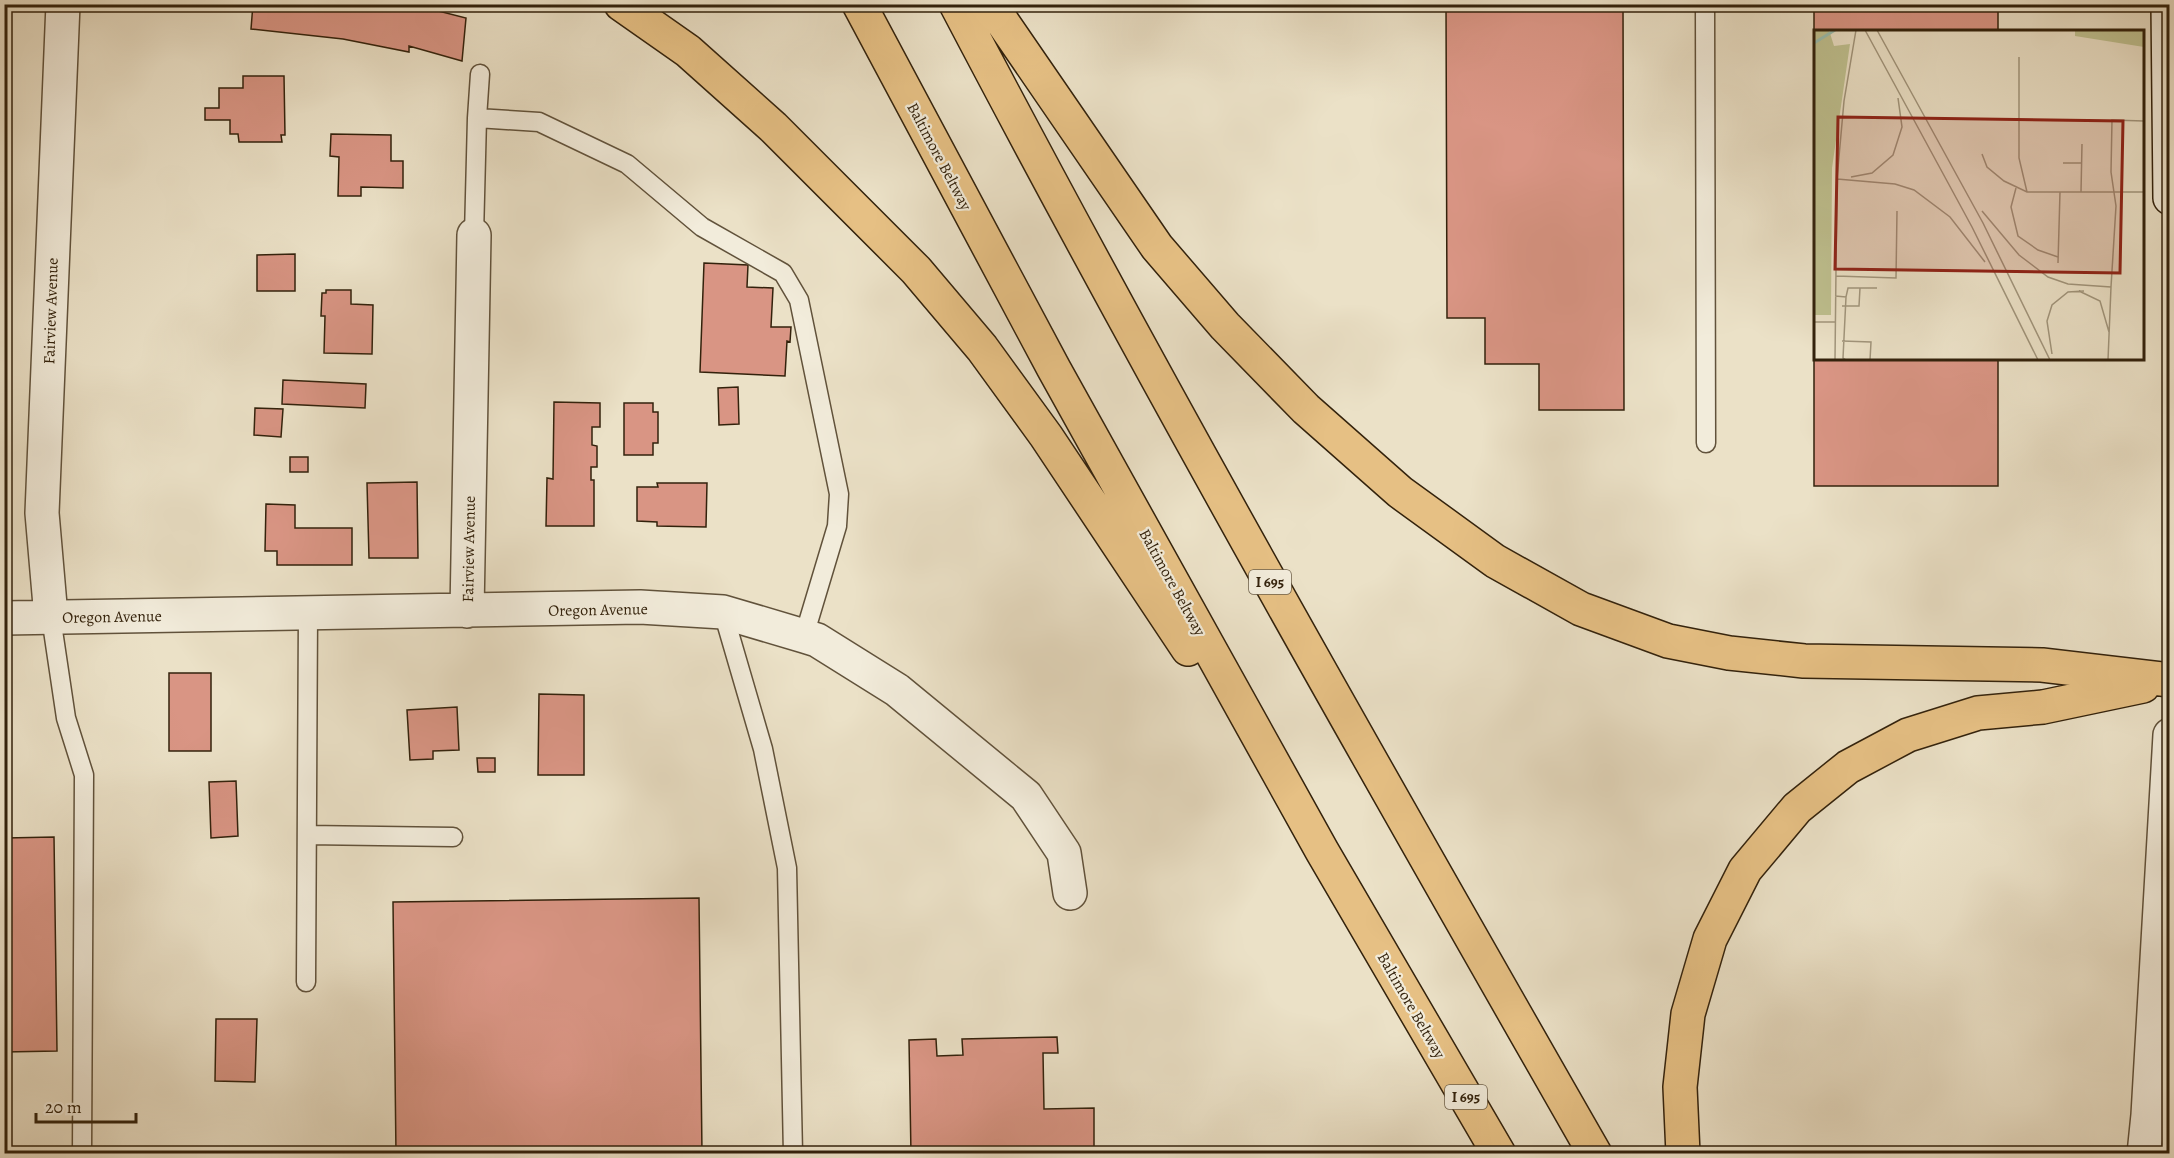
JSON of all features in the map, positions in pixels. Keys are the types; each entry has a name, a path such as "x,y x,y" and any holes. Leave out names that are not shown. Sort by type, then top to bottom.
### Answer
{"highway":[{"path":"621,4 688,51 773,127 916,270 975,339 1046,436 1322,850"},
{"name":"Baltimore Beltway","path":"859,4 1054,369 1322,850 1499,1154"},
{"name":"I 695","path":"956,4 1132,336 1396,808 1595,1154"},
{"path":"990,4 1157,247 1225,326 1306,409 1400,492 1495,561 1581,609 1668,641 1729,652 1804,661 2042,665 2169,681"},
{"path":"1683,1154 1680,1087 1688,1014 1710,939 1745,870 1797,808 1848,767 1908,735 1978,713 2043,707 2169,681"}],"street":[{"name":"Fairview Avenue","path":"51,617 42,513 63,4"},
{"path":"2168,4 2169,198"},
{"name":"Fairview Avenue","path":"467,611 474,235"},
{"name":"Oregon Avenue","path":"4,618 640,607 723,612 817,640 897,690 1026,796 1064,853 1070,893"},
{"path":"2144,1154 2169,735"}],"lane":[{"path":"1705,4 1706,443"},
{"path":"474,235 480,74"},
{"path":"477,118 539,122 627,164 702,227 783,273 799,300 839,494 837,526 804,636"},
{"path":"723,612 763,749 788,868 793,1154"},
{"path":"306,982 309,613"},
{"path":"51,617 66,718 84,775 82,1154"},
{"path":"307,835 453,837"}],"building":[{"path":"253,4 411,4 466,18 462,61 409,46 409,52 343,39 251,29"},
{"path":"1446,4 1623,4 1624,410 1539,410 1539,364 1485,364 1485,318 1447,318"},
{"path":"1814,4 1998,4 1998,30 1814,30"},
{"path":"243,76 284,76 285,135 281,135 282,142 239,142 238,134 230,134 230,120 205,120 205,108 219,108 219,88 243,88"},
{"path":"331,134 391,135 391,161 403,161 403,188 361,187 361,196 338,196 339,157 330,156"},
{"path":"295,254 295,291 257,291 257,255"},
{"path":"704,263 748,265 747,287 773,288 771,327 791,327 790,342 787,341 785,376 700,372"},
{"path":"326,290 351,290 351,304 373,305 372,354 324,353 325,316 321,316 322,293 326,293"},
{"path":"1814,360 1998,360 1998,486 1814,486"},
{"path":"283,380 366,384 365,408 282,404"},
{"path":"738,387 739,424 719,425 718,388"},
{"path":"554,402 600,403 600,427 592,427 592,445 597,446 597,467 591,467 591,480 594,480 594,526 546,526 547,478 553,479"},
{"path":"624,403 653,403 653,412 658,412 658,443 653,443 653,455 624,455"},
{"path":"255,408 283,409 281,437 254,435"},
{"path":"290,457 308,457 308,472 290,472"},
{"path":"417,482 418,558 369,558 367,483"},
{"path":"657,483 707,483 706,527 657,526 657,522 637,521 637,487 658,487"},
{"path":"266,504 295,505 295,528 352,528 352,565 277,565 277,551 265,551"},
{"path":"169,673 211,673 211,751 169,751"},
{"path":"539,694 584,695 584,775 538,775"},
{"path":"457,707 459,750 433,751 433,759 410,760 407,710"},
{"path":"477,758 495,758 495,772 478,772"},
{"path":"236,781 238,836 211,838 209,782"},
{"path":"4,831 5,838 54,837 57,1051 4,1052"},
{"path":"699,898 702,1154 396,1154 393,902"},
{"path":"216,1019 257,1019 255,1082 215,1081"},
{"path":"1057,1037 1058,1053 1043,1053 1044,1109 1094,1108 1094,1147 1104,1147 1105,1154 911,1154 909,1040 936,1039 937,1056 963,1055 962,1039"}]}
